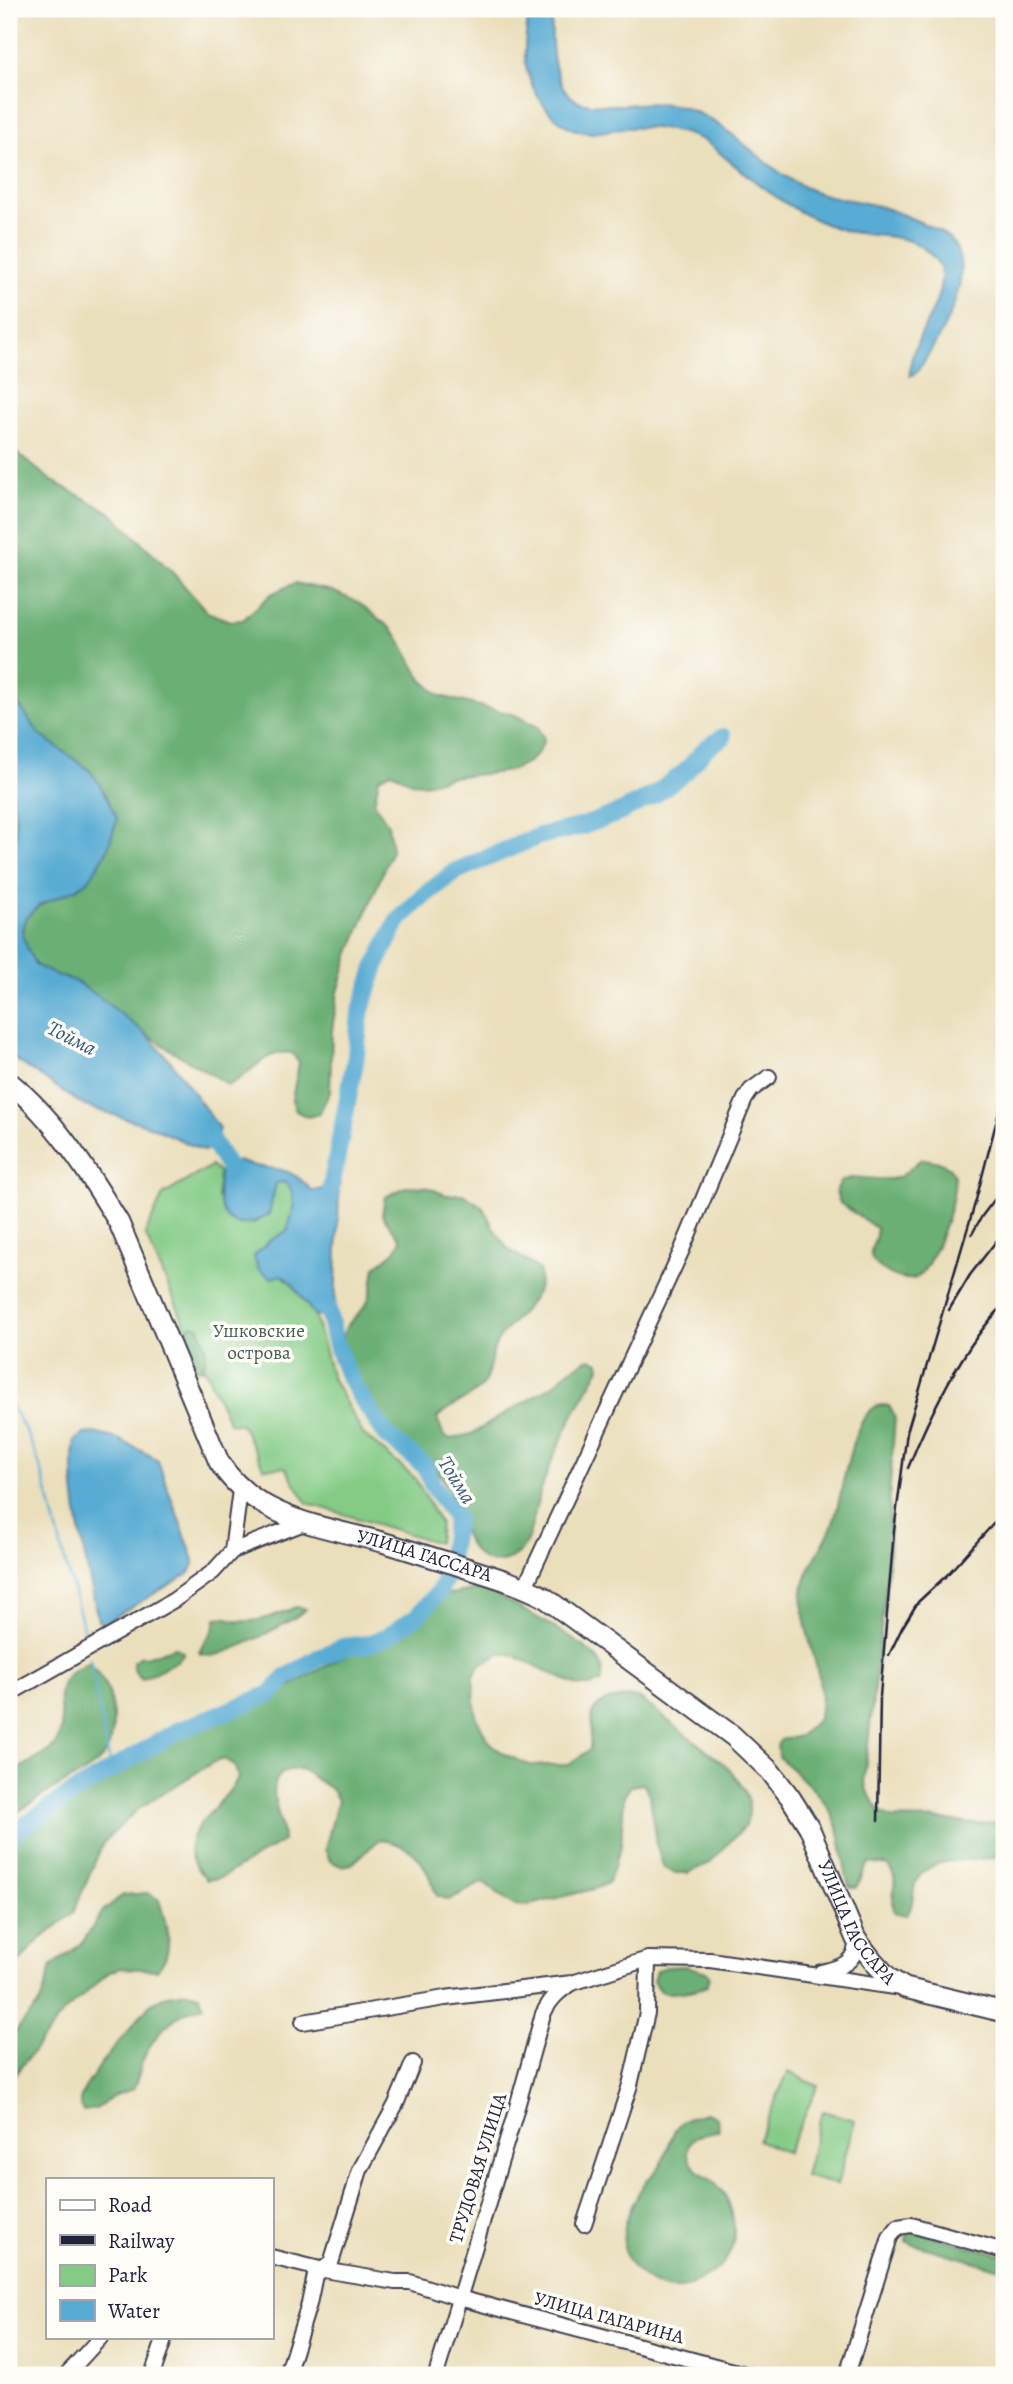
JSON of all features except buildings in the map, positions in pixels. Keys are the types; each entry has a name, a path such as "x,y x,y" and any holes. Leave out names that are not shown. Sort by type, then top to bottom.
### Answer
{"main road":[{"name":"УЛИЦА ГАССАРА","path":"9,1083 60,1135 119,1223 227,1476 267,1508 304,1522 525,1587 544,1597 722,1728 760,1760 790,1797 808,1827 856,1939 889,1978 905,1988"},
{"path":"905,1988 1004,2012"}],"street":[{"path":"525,1587 681,1252 745,1099 751,1090 769,1077"},
{"path":"232,1551 240,1489"},
{"path":"9,1694 174,1600 214,1572 232,1551 304,1522"},
{"path":"814,1974 831,1970 849,1961 855,1955 856,1939"},
{"path":"584,2224 630,2085 647,2013 648,1959"},
{"path":"303,2022 432,2000 572,1983 648,1959 710,1960 905,1988"},
{"name":"ТРУДОВАЯ УЛИЦА","path":"436,2375 516,2114 543,2014 549,2001 572,1983"},
{"path":"287,2375 315,2275 331,2263 360,2170 396,2104 413,2063"},
{"path":"847,2375 890,2237 895,2229 901,2225 911,2225 1004,2251"},
{"name":"УЛИЦА ГАГАРИНА","path":"273,2257 324,2270 410,2282 458,2298 749,2375"},
{"path":"66,2375 101,2338"},
{"path":"152,2375 165,2338"}],"green space":[{"path":"9,447 52,481 110,512 173,573 207,612 230,621 243,620 271,594 295,583 332,591 358,602 388,626 397,635 422,680 440,696 515,715 538,727 544,739 530,761 506,771 451,777 424,784 411,782 390,772 379,778 374,803 388,824 392,850 349,955 338,992 332,1030 330,1092 319,1114 308,1117 296,1111 292,1100 299,1063 292,1053 273,1055 228,1085 135,1026 83,986 40,968 28,954 23,933 29,915 80,882 97,866 108,846 117,818 99,783 88,769 40,735 9,691"},
{"path":"9,784 15,804 17,828 15,851 9,871"},
{"path":"923,1159 939,1162 952,1171 954,1180 950,1208 925,1269 914,1279 900,1278 886,1272 872,1259 876,1228 840,1203 836,1191 841,1181 848,1179 889,1179 900,1176"},
{"name":"Ушковские острова","path":"211,1166 219,1173 217,1197 252,1224 268,1214 276,1182 284,1182 289,1187 294,1205 287,1231 269,1241 282,1274 315,1316 332,1378 363,1434 415,1478 440,1524 438,1543 307,1503 285,1467 264,1468 241,1424 229,1423 145,1234 163,1195"},
{"path":"408,1186 427,1187 446,1195 463,1194 483,1207 507,1248 539,1269 537,1291 495,1346 481,1387 437,1418 444,1436 451,1439 471,1434 555,1384 569,1370 587,1360 599,1362 600,1368 552,1461 526,1542 519,1553 505,1561 490,1562 473,1550 452,1495 438,1471 385,1423 362,1390 345,1356 344,1331 366,1305 375,1267 395,1251 401,1240 382,1215 385,1197"},
{"path":"192,1325 198,1327 205,1343 206,1353 202,1369 193,1367 182,1342 184,1332"},
{"path":"882,1405 889,1406 895,1417 890,1485 889,1559 864,1779 867,1791 880,1812 891,1818 976,1824 1004,1821 1004,1853 984,1859 951,1861 930,1867 918,1878 907,1915 895,1913 895,1882 888,1866 870,1863 858,1885 855,1888 849,1886 839,1831 832,1813 811,1787 779,1757 777,1745 781,1740 800,1736 818,1719 820,1687 805,1624 803,1592 811,1566 833,1523 855,1437 862,1421 871,1410"},
{"path":"481,1589 517,1606 581,1645 599,1661 603,1672 601,1682 578,1686 511,1654 499,1654 478,1667 473,1679 476,1716 487,1739 506,1755 530,1765 569,1765 590,1749 592,1718 600,1704 619,1698 639,1698 729,1768 744,1789 749,1801 745,1826 710,1863 688,1873 675,1873 664,1868 656,1845 650,1794 643,1784 631,1786 624,1796 621,1847 608,1883 526,1906 514,1905 483,1882 449,1900 437,1896 418,1857 392,1842 379,1840 352,1864 341,1866 330,1861 325,1849 338,1800 331,1789 297,1769 284,1772 275,1785 274,1794 283,1841 220,1878 207,1880 195,1865 190,1851 192,1838 198,1827 238,1778 235,1766 224,1759 212,1763 138,1809 103,1843 73,1913 35,1944 9,1974 9,1849 16,1840 156,1744 204,1722 245,1712 347,1654 384,1645 407,1631 443,1595"},
{"path":"296,1607 306,1609 260,1637 219,1654 210,1656 199,1653 214,1628 216,1618 254,1621"},
{"path":"175,1647 184,1653 177,1661 142,1679 135,1672 133,1662 141,1656 146,1657"},
{"path":"88,1663 105,1684 113,1712 113,1727 105,1754 88,1770 46,1793 9,1818 9,1774 52,1748 59,1737 61,1726 60,1692 64,1682 72,1672"},
{"path":"148,1893 159,1900 167,1927 167,1954 163,1962 157,1970 120,1968 108,1973 63,2013 9,2082 9,2039 40,2003 52,1966 82,1943 103,1911 123,1895"},
{"path":"686,1966 707,1972 710,1977 707,1986 669,1993 660,1991 653,1981 656,1971 666,1967"},
{"path":"187,1992 199,1995 204,2006 186,2012 170,2022 157,2036 144,2057 133,2089 115,2095 96,2109 83,2111 80,2100 85,2088 103,2061 150,2004 167,1995"},
{"path":"788,2072 818,2086 787,2153 758,2140"},
{"path":"822,2111 855,2120 837,2185 805,2176"},
{"path":"706,2113 717,2118 719,2130 694,2138 689,2146 689,2158 695,2168 719,2187 729,2204 734,2223 733,2243 725,2261 709,2275 685,2287 664,2288 633,2268 624,2246 626,2223 635,2200 647,2180 660,2166 674,2131 685,2120"},
{"path":"912,2230 1004,2255 1004,2270 912,2244 906,2241"}],"water":[{"path":"530,9 552,9 552,46 557,73 562,85 578,101 605,105 680,106 719,125 790,180 806,188 885,208 927,225 950,239 958,254 961,270 958,289 944,327 916,373 910,376 914,351 937,301 940,288 940,269 932,256 913,242 843,230 805,215 770,193 705,141 696,137 646,128 588,133 564,124 551,114 539,98 528,74 525,50"},
{"path":"9,691 40,735 88,769 99,783 117,818 107,851 89,880 76,889 39,905 28,916 22,928 24,940 35,965 73,980 98,996 145,1033 172,1063 219,1128 215,1144 204,1151 150,1126 85,1106 16,1060 9,1052 9,871 16,833 15,808 9,784"},
{"path":"238,1161 285,1171 294,1175 312,1191 331,1187 339,1190 335,1311 315,1316 293,1285 282,1275 272,1278 258,1269 254,1256 269,1241 287,1231 294,1198 284,1182 276,1183 269,1214 242,1224 226,1218 219,1199 219,1173"},
{"path":"94,1433 118,1439 157,1459 194,1560 188,1574 104,1623 98,1621 80,1530 74,1482 75,1440 84,1434"}],"waterway":[{"path":"327,1209 356,1056 360,1013 377,963 397,922 422,897 456,871 539,836 583,826 621,812 657,793 686,771 706,748 723,737"},
{"name":"Тойма","path":"203,1126 234,1177 245,1176"},
{"name":"Тойма","path":"9,1841 17,1831 63,1799 177,1731 270,1694 287,1677 318,1658 343,1647 368,1644 386,1637 416,1617 439,1592 446,1576 456,1519 432,1484 426,1467 387,1436 359,1395 335,1342 324,1293"},
{"path":"9,1404 20,1420 42,1472 86,1641"},
{"path":"90,1659 111,1771"}],"railway":[{"path":"878,1821 880,1696 894,1531 907,1432 976,1200 1004,1092"},
{"path":"972,1234 1004,1187"},
{"path":"949,1310 970,1275 1004,1231"},
{"path":"908,1468 949,1382 975,1339 1004,1305"},
{"path":"889,1655 918,1602 947,1575 995,1522"}]}
